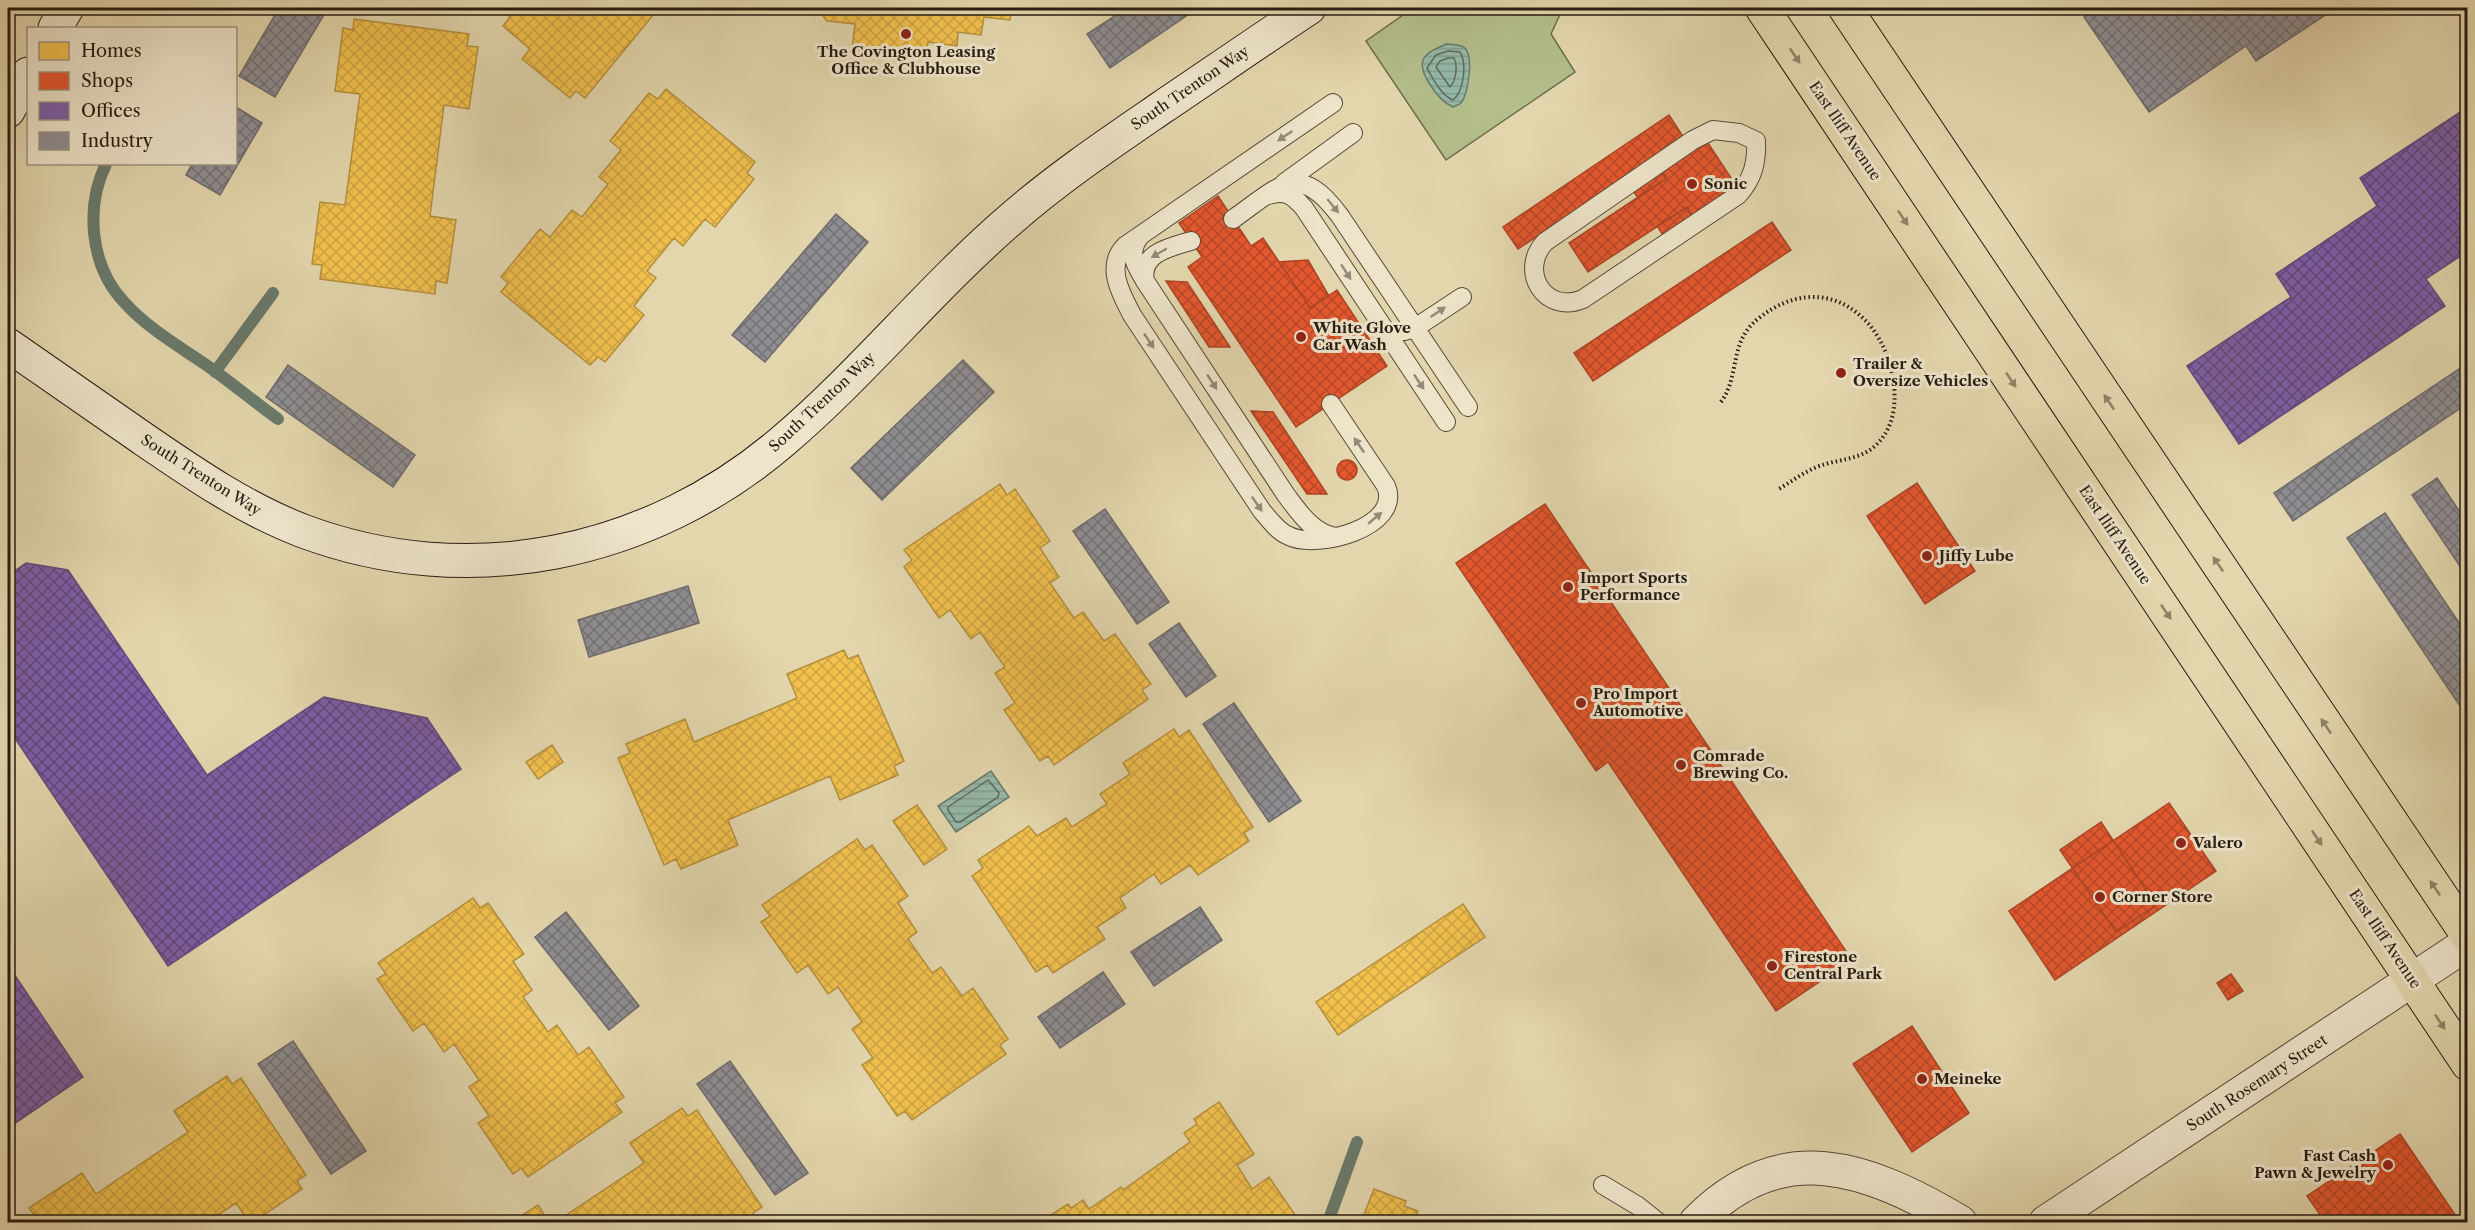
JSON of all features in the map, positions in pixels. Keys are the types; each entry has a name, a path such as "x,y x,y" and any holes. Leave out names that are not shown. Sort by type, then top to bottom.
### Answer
{"main road":[{"name":"East Iliff Avenue","path":"1762,8 2468,1064"},
{"path":"1845,8 2468,936"}],"street":[{"path":"56,27 67,8"},
{"name":"South Trenton Way","path":"8,345 197,474 257,511 303,531 374,551 446,559 518,559 586,547 628,533 670,515 712,493 767,454 805,422 959,267 1024,208 1092,156 1309,8"},
{"path":"8,111 27,76"},
{"name":"South Rosemary Street","path":"2046,1222 2468,943"},
{"path":"1696,1222 1730,1194 1759,1177 1790,1168 1804,1167 1829,1169 1879,1183 1960,1222"}],"lane":[{"path":"1331,404 1381,478 1389,496 1387,507 1377,517 1342,537 1308,540 1290,537 1262,511 1132,315 1116,277 1116,259 1119,252 1141,234 1333,103"},
{"path":"1713,130 1726,130 1756,141 1751,178 1738,195 1595,293 1574,303 1565,303 1555,301 1544,293 1534,273 1533,260 1545,242 1703,134 1713,130"},
{"path":"1233,219 1353,133"},
{"path":"1284,183 1305,183 1326,198 1468,407"},
{"path":"1266,196 1289,193 1299,203 1446,422"},
{"path":"1141,234 1132,250 1132,258 1286,495 1312,525 1326,535 1342,537"},
{"path":"1145,281 1143,271 1146,262 1162,250 1191,241"},
{"path":"1375,315 1393,330 1401,331 1415,328 1462,297"},
{"path":"1603,1185 1638,1206 1658,1222"}],"path":[{"path":"1721,402 1729,392 1734,379 1733,368 1737,350 1745,331 1759,318 1794,299 1817,297 1836,300 1855,309 1882,341 1892,368 1895,396 1893,418 1884,435 1877,445 1865,453 1821,465 1779,489"}],"green space":[{"path":"1413,8 1563,8 1551,34 1575,72 1446,160 1366,41"}],"water":[{"path":"1447,44 1465,48 1470,67 1464,98 1461,103 1453,107 1436,94 1425,75 1422,63 1427,54"},
{"path":"991,771 1009,797 956,832 938,806"}],"building: Homes":[{"path":"499,8 658,9 585,98 576,91 570,98 522,59 530,49 503,26 510,17"},
{"name":"The Covington Leasing Office & Clubhouse","path":"817,8 1012,8 1010,20 984,17 981,35 958,32 957,46 928,42 926,59 852,49 855,24 827,21"},
{"path":"354,19 469,34 467,46 478,47 469,109 444,105 430,216 456,220 447,283 436,281 435,294 320,279 322,265 312,264 320,202 345,205 360,94 335,91 343,28 353,30"},
{"path":"666,89 755,162 747,173 754,179 715,227 705,219 683,246 674,238 647,271 656,278 634,306 644,315 605,362 598,357 590,365 501,292 508,283 501,277 540,229 550,237 572,210 582,217 608,184 599,177 621,150 610,141 649,93 658,99"},
{"path":"1000,484 1007,495 1015,489 1050,541 1040,548 1059,577 1050,583 1074,618 1083,612 1104,641 1115,634 1151,684 1142,690 1148,699 1054,765 1048,756 1040,761 1004,710 1015,703 995,673 1005,667 980,632 971,639 950,610 939,618 904,567 912,560 904,550"},
{"path":"844,650 848,659 858,655 904,761 894,766 898,775 840,800 830,776 728,820 738,845 681,869 676,859 664,865 618,758 630,753 626,744 685,719 694,742 797,698 787,674"},
{"path":"1174,729 1179,737 1189,730 1253,827 1244,833 1249,841 1198,875 1190,865 1161,884 1154,874 1120,898 1126,908 1097,927 1105,939 1053,973 1047,965 1036,972 972,876 983,868 978,860 1029,826 1037,836 1066,818 1072,827 1107,804 1100,794 1130,774 1123,763"},
{"path":"552,745 563,762 538,779 526,762"},
{"path":"917,805 947,849 924,865 893,821"},
{"path":"857,839 865,850 872,845 908,896 898,903 917,932 908,939 932,973 941,967 962,996 973,988 1008,1039 1000,1045 1006,1054 912,1120 905,1111 897,1116 862,1065 873,1058 852,1029 862,1022 838,987 828,994 808,965 797,973 761,922 770,916 762,905"},
{"path":"473,898 480,908 488,903 524,954 513,961 532,990 523,997 548,1032 557,1025 578,1055 589,1047 624,1097 615,1103 622,1112 528,1177 521,1168 513,1174 478,1123 489,1116 469,1087 479,1080 454,1044 444,1052 424,1023 413,1031 377,979 386,974 378,963"},
{"path":"1463,904 1485,937 1338,1035 1316,1002"},
{"path":"227,1076 232,1084 241,1078 306,1175 297,1181 302,1189 253,1222 249,1222 236,1203 207,1222 26,1222 35,1216 29,1208 82,1173 96,1194 188,1132 174,1111"},
{"path":"1219,1102 1254,1154 1237,1165 1252,1189 1269,1177 1300,1222 1040,1222 1068,1204 1071,1208 1083,1200 1089,1209 1121,1187 1123,1190 1190,1142 1184,1133 1197,1124 1194,1119"},
{"path":"682,1108 688,1116 697,1110 762,1207 753,1213 758,1221 556,1222 644,1163 630,1143"},
{"path":"1374,1189 1406,1201 1404,1206 1418,1211 1414,1222 1361,1222"},
{"path":"538,1205 549,1222 512,1222"}],"building: Shops":[{"path":"1669,115 1684,138 1518,249 1503,227"},
{"path":"1706,140 1737,187 1693,216 1687,207 1588,272 1569,243 1667,178 1661,170"},
{"path":"1661,170 1667,178 1638,198 1628,183"},
{"name":"White Glove Car Wash","path":"1218,196 1251,246 1263,238 1310,308 1337,290 1387,366 1296,427 1188,267 1202,257 1179,223"},
{"path":"1687,207 1693,216 1667,241 1657,226"},
{"path":"1772,222 1791,250 1593,381 1574,353"},
{"path":"1308,260 1329,296 1310,308 1279,262"},
{"path":"1166,281 1187,282 1230,347 1209,347"},
{"path":"1251,411 1273,412 1327,494 1307,494"},
{"path":"1343,460 1351,460 1357,466 1357,474 1351,480 1343,480 1337,474 1337,466"},
{"path":"1917,483 1975,571 1925,604 1867,516"},
{"path":"1545,504 1852,960 1776,1011 1608,762 1596,771 1456,563"},
{"path":"2169,803 2216,871 2055,980 2009,911"},
{"path":"2101,822 2156,905 2116,932 2060,850"},
{"path":"2231,974 2243,991 2228,1000 2217,983"},
{"path":"1912,1026 1969,1113 1912,1152 1853,1064"},
{"name":"Fast Cash Pawn & Jewelry","path":"2400,1134 2460,1222 2325,1222 2307,1196"}],"building: Offices":[{"path":"2468,107 2468,251 2426,279 2445,306 2239,444 2187,366 2291,297 2276,274 2377,206 2360,178"},
{"path":"26,563 68,570 207,775 324,697 427,718 461,769 168,966 8,728 8,576"},
{"path":"8,965 83,1077 8,1128"}],"building: Industry":[{"path":"279,8 328,8 275,97 239,76"},
{"path":"1127,8 1198,8 1110,68 1087,34"},
{"path":"2098,8 2336,8 2256,61 2246,46 2149,112 2084,17"},
{"path":"237,108 262,123 220,195 186,175 191,165 237,165"},
{"path":"836,214 868,242 765,362 732,335"},
{"path":"963,360 994,392 882,500 851,468"},
{"path":"2468,363 2468,403 2293,521 2274,493"},
{"path":"288,365 415,455 393,487 266,397"},
{"path":"2437,478 2468,524 2468,578 2412,495"},
{"path":"1105,509 1169,602 1137,624 1073,531"},
{"path":"2385,513 2468,636 2468,718 2347,538"},
{"path":"688,586 699,623 589,657 578,620"},
{"path":"1179,623 1216,676 1186,697 1149,644"},
{"path":"1234,703 1301,801 1269,822 1203,724"},
{"path":"1200,907 1222,940 1154,986 1131,952"},
{"path":"566,912 639,1006 609,1030 535,937"},
{"path":"1103,972 1125,1004 1060,1048 1038,1017"},
{"path":"293,1041 366,1151 331,1174 258,1064"},
{"path":"730,1061 808,1173 775,1195 697,1084"}],"waterway":[{"path":"106,165 95,199 94,236 104,271 113,287 133,312 154,330 212,369 278,419"},
{"path":"215,372 273,293"},
{"path":"1328,1222 1357,1142"}],"place":[{"name":"The Covington Leasing Office & Clubhouse","path":"906,34"},
{"name":"Sonic","path":"1692,184"},
{"name":"White Glove Car Wash","path":"1301,337"},
{"name":"Trailer & Oversize Vehicles","path":"1841,373"},
{"name":"Jiffy Lube","path":"1927,556"},
{"name":"Import Sports Performance","path":"1568,587"},
{"name":"Pro Import Automotive","path":"1581,703"},
{"name":"Comrade Brewing Co.","path":"1681,765"},
{"name":"Valero","path":"2181,843"},
{"name":"Corner Store","path":"2100,897"},
{"name":"Firestone Central Park","path":"1772,966"},
{"name":"Meineke","path":"1922,1079"},
{"name":"Fast Cash Pawn & Jewelry","path":"2388,1165"}]}
